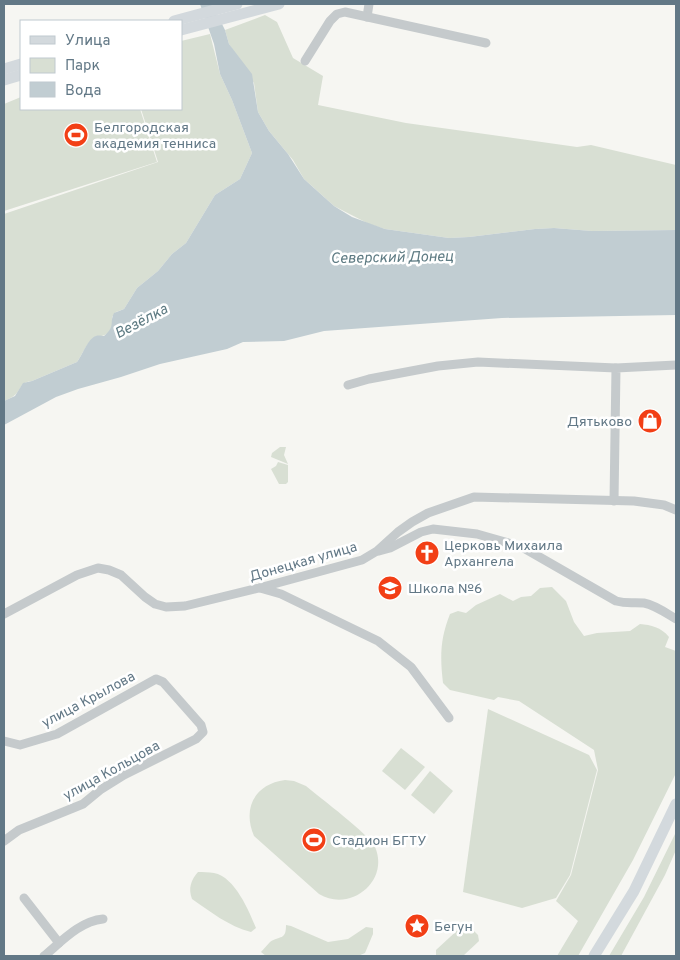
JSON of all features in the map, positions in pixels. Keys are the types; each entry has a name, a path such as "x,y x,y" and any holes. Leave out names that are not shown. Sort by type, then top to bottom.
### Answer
{"main road":[{"path":"178,20 237,4"},
{"path":"182,30 279,4"},
{"path":"4,69 20,64"},
{"path":"4,80 20,75"},
{"path":"594,956 634,891 676,804"}],"street":[{"path":"367,17 369,4"},
{"path":"305,60 330,21 337,14 345,12 486,43"},
{"path":"348,385 369,379 438,366 478,362 616,368 676,365"},
{"path":"614,501 616,368"},
{"name":"Донецкая улица","path":"4,614 77,575 98,568 121,575 145,597 155,604 166,607 184,606 260,588 362,560 377,551 412,522 428,513 474,497 614,501 664,505 676,510"},
{"path":"377,551 390,548 420,532 433,529 477,534 522,547 616,601 628,604 644,603 656,607 676,619"},
{"path":"260,588 289,597 378,641 411,667 449,718"},
{"name":"улица Кольцова","path":"4,841 19,830 84,804 100,790 196,739 203,732 201,725 163,682 156,679"},
{"name":"улица Крылова","path":"4,741 20,745 57,734 156,679"},
{"path":"24,898 59,943"},
{"path":"44,956 92,920 103,920"}],"green space":[{"path":"265,15 277,22 293,58 323,76 318,105 406,123 577,147 591,145 676,165 676,230 592,231 554,228 449,238 385,229 369,224 334,206 304,179 293,160 269,131 258,112 254,83 229,44 225,30"},
{"path":"210,34 220,74 252,153 240,179 215,195 186,243 172,254 158,271 137,288 124,309 116,312 112,317 113,324 109,332 103,336 97,336 90,341 77,362 26,382 14,395 4,401 4,214 158,162 141,110 182,110 182,41"},
{"name":"Белгородская академия тенниса","path":"20,97 20,110 140,110 157,162 4,211 4,104"},
{"path":"280,447 286,447 284,455 288,464 271,457 272,453"},
{"path":"278,462 288,465 288,482 286,484 279,484 271,469"},
{"path":"552,587 566,601 574,622 584,636 597,633 630,631 640,624 648,625 656,627 666,634 669,637 665,647 676,651 676,773 633,860 578,956 557,956 578,921 556,901 571,875 598,770 594,750 519,701 498,697 494,700 450,690 443,683 442,674 441,656 443,640 450,614 458,611 466,613 476,605 500,594 513,601 521,597 531,596 540,588"},
{"path":"488,709 589,755 597,770 570,875 556,898 522,908 463,892"},
{"path":"401,748 425,767 405,790 382,771"},
{"path":"430,771 453,791 434,814 411,795"},
{"name":"Стадион БГТУ","path":"285,780 294,781 306,786 371,841 375,847 378,860 377,871 372,882 364,890 354,896 343,899 331,899 319,894 254,836 250,816 254,799 266,786"},
{"path":"676,832 676,850 665,875 621,956 609,956 644,897"},
{"path":"198,872 214,873 228,881 240,896 256,928 251,932 235,926 192,899 191,884"},
{"path":"286,925 328,942 348,939 366,927 373,928 373,934 365,953 358,956 266,956 261,952 270,942 284,936"},
{"path":"462,926 469,926 478,935 479,941 463,956 436,956 436,950"}],"water":[{"path":"200,4 212,4 225,30 229,44 252,74 258,112 269,131 288,154 304,179 334,206 352,217 385,229 449,238 554,228 592,231 676,230 676,315 502,318 324,331 284,341 243,342 227,349 160,364 78,389 56,397 4,425 4,401 15,396 23,383 77,362 93,337 104,336 110,330 114,313 124,309 137,288 158,271 172,254 186,243 215,195 240,179 252,153 220,74 214,44"}],"place":[{"name":"Белгородская академия тенниса","path":"76,135"},
{"name":"Дятьково","path":"650,421"},
{"name":"Церковь Михаила Архангела","path":"427,553"},
{"name":"Школа №6","path":"390,588"},
{"name":"Стадион БГТУ","path":"314,840"},
{"name":"Бегун","path":"417,926"}],"water label":[{"name":"Северский Донец","path":"392,257"},
{"name":"Везёлка","path":"141,321"}]}
